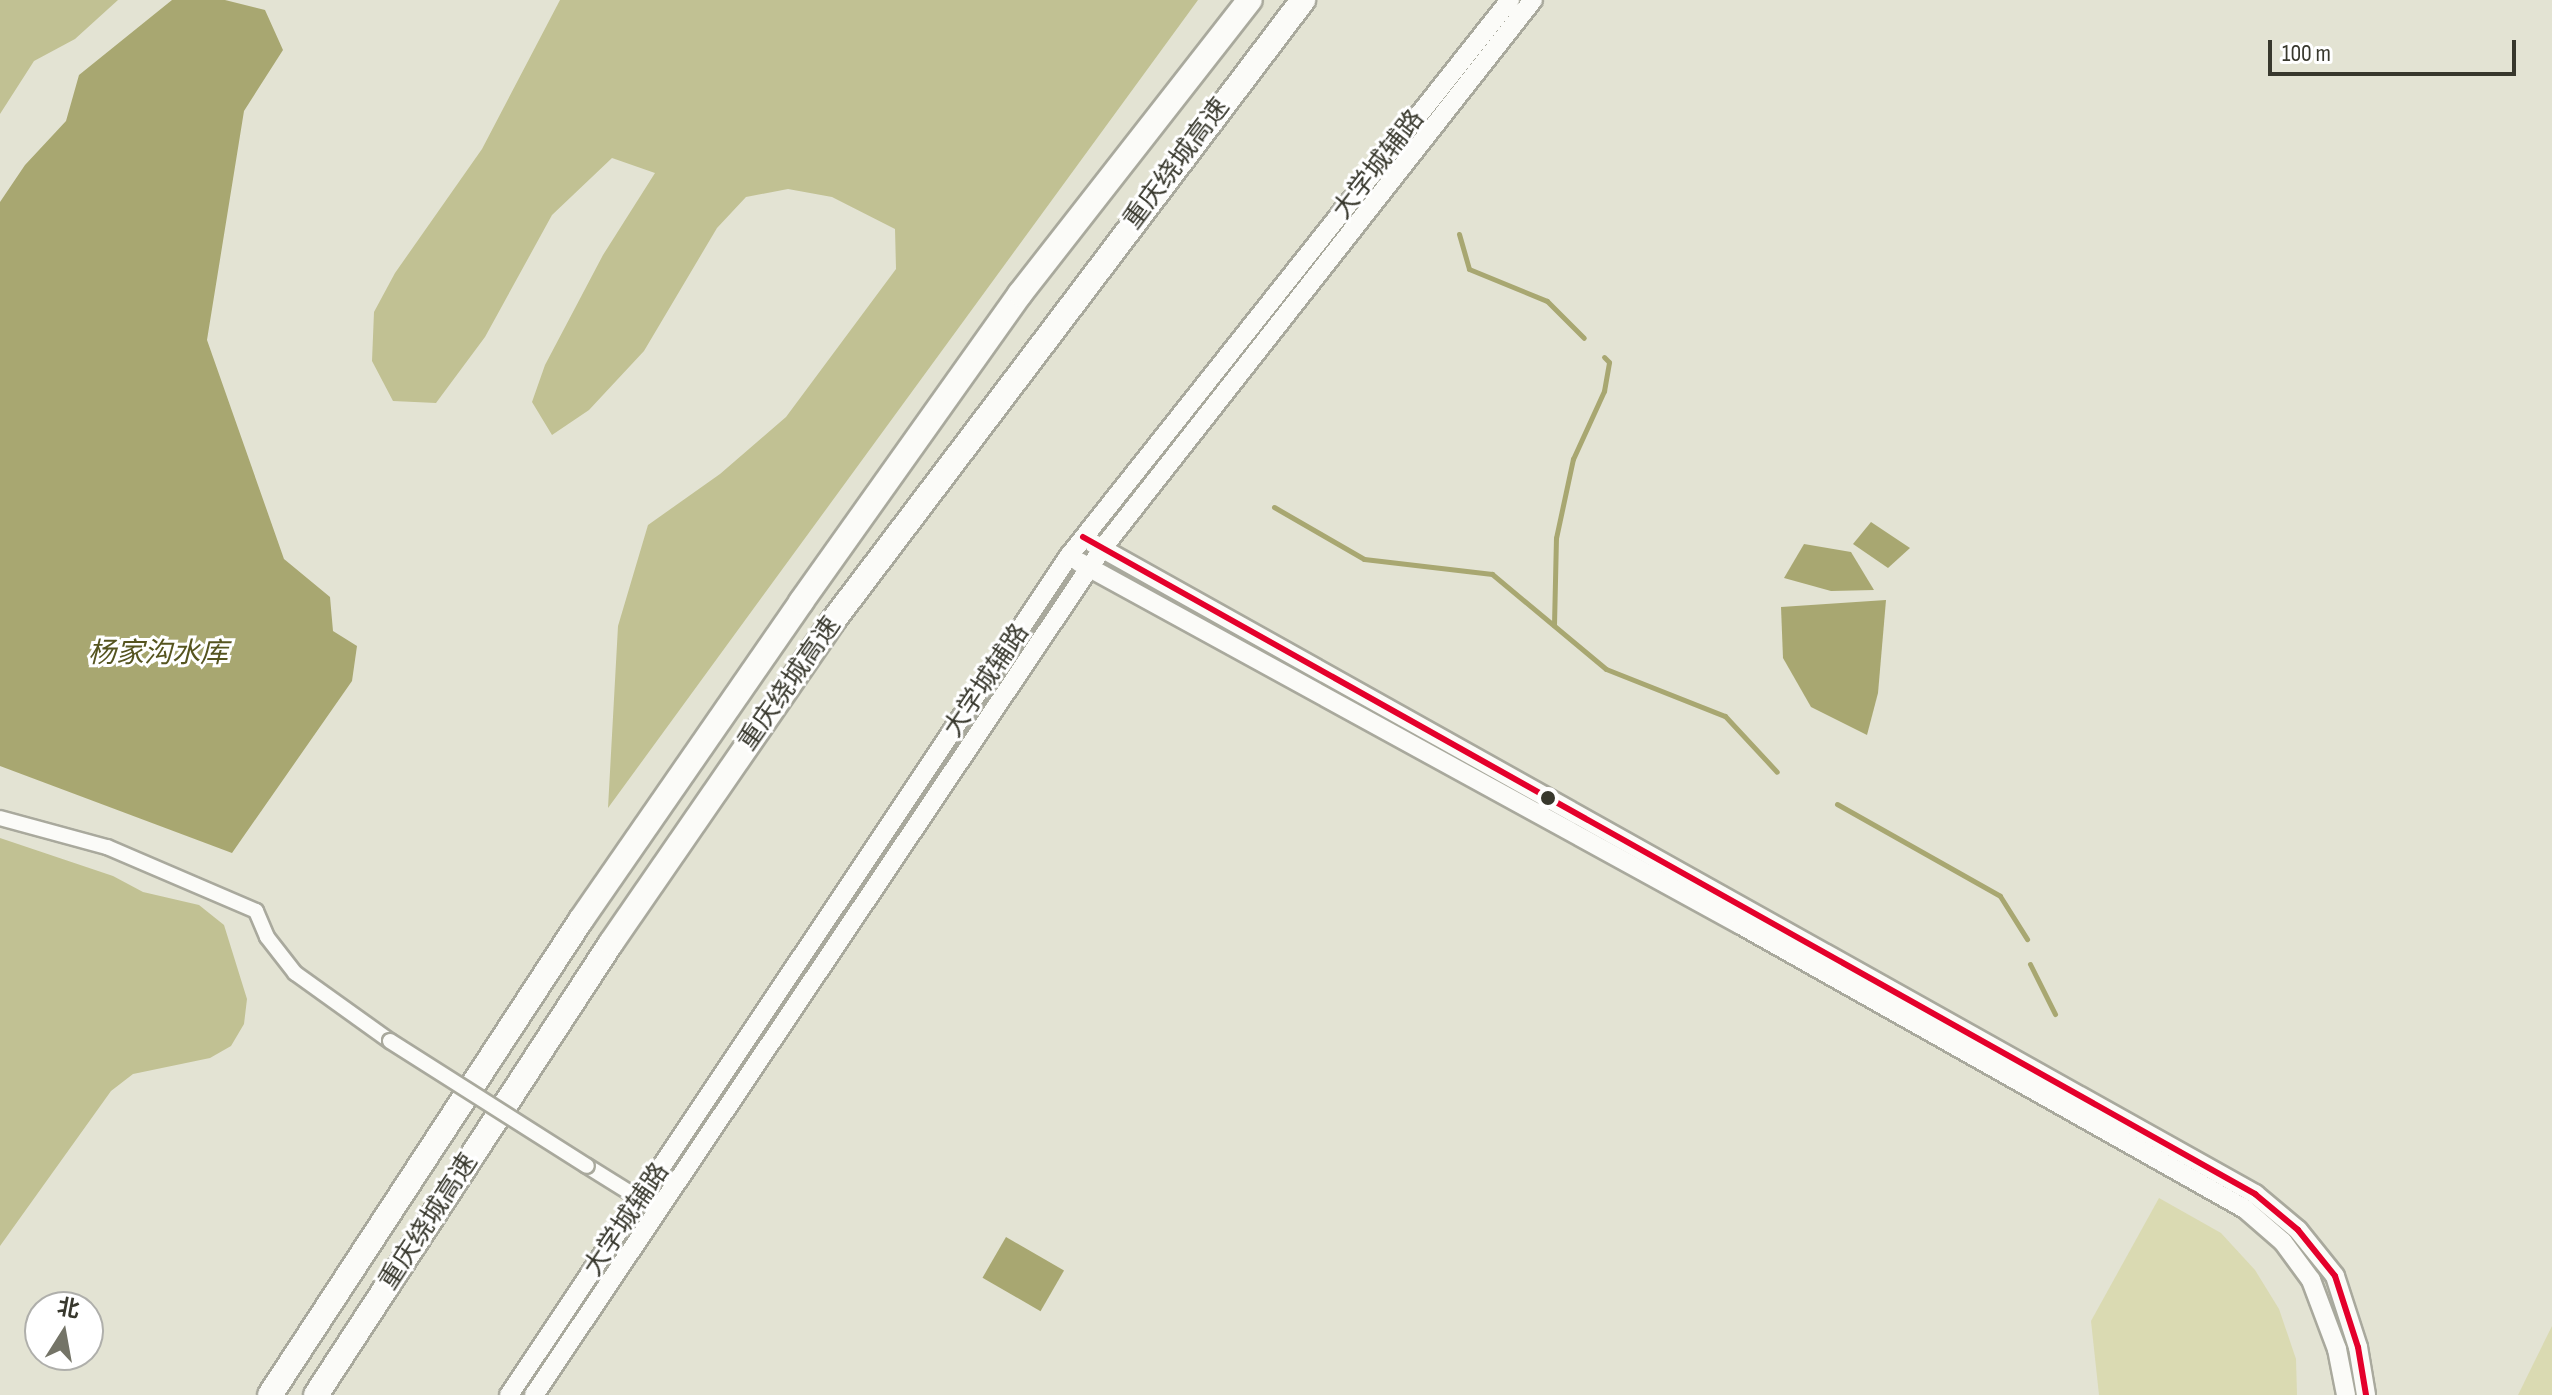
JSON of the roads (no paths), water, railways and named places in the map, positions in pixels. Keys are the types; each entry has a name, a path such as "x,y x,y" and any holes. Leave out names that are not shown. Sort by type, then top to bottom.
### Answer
{"highway":[{"name":"重庆绕城高速","path":"270,1395 581,920 801,602 1020,294 1250,0"},
{"name":"重庆绕城高速","path":"316,1395 611,943 833,621 1303,0"}],"street":[{"name":"大学城辅路","path":"534,1395 649,1204 1069,556 1510,0"},
{"name":"大学城辅路","path":"509,1395 649,1204 1102,549 1533,0"},
{"path":"1083,537 2255,1194 2298,1230 2335,1276 2358,1347 2366,1395"},
{"path":"1069,556 1741,925 2245,1209 2283,1242 2311,1280 2337,1349 2346,1395"},
{"path":"0,818 107,847 256,911 267,937 295,973 390,1041 649,1204"}],"water":[{"name":"杨家沟水库","path":"172,0 225,0 265,10 283,50 244,111 207,340 284,559 330,597 333,631 357,646 352,681 232,853 0,766 0,202 25,165 66,121 79,75"},
{"path":"1871,522 1910,548 1888,568 1853,544"},
{"path":"1804,544 1851,552 1874,590 1831,591 1784,578"},
{"path":"1886,600 1878,693 1867,735 1811,707 1783,658 1781,607"},
{"path":"1006,1237 1064,1270 1041,1311 982,1278"}],"waterway":[{"path":"1459,234 1469,269 1547,301 1584,338"},
{"path":"1554,625 1556,538 1573,459 1604,391 1609,362 1604,357"},
{"path":"1274,507 1364,559 1492,574 1606,669 1725,716 1777,772"},
{"path":"1837,804 2000,896 2027,939"},
{"path":"2030,964 2055,1014"}]}
